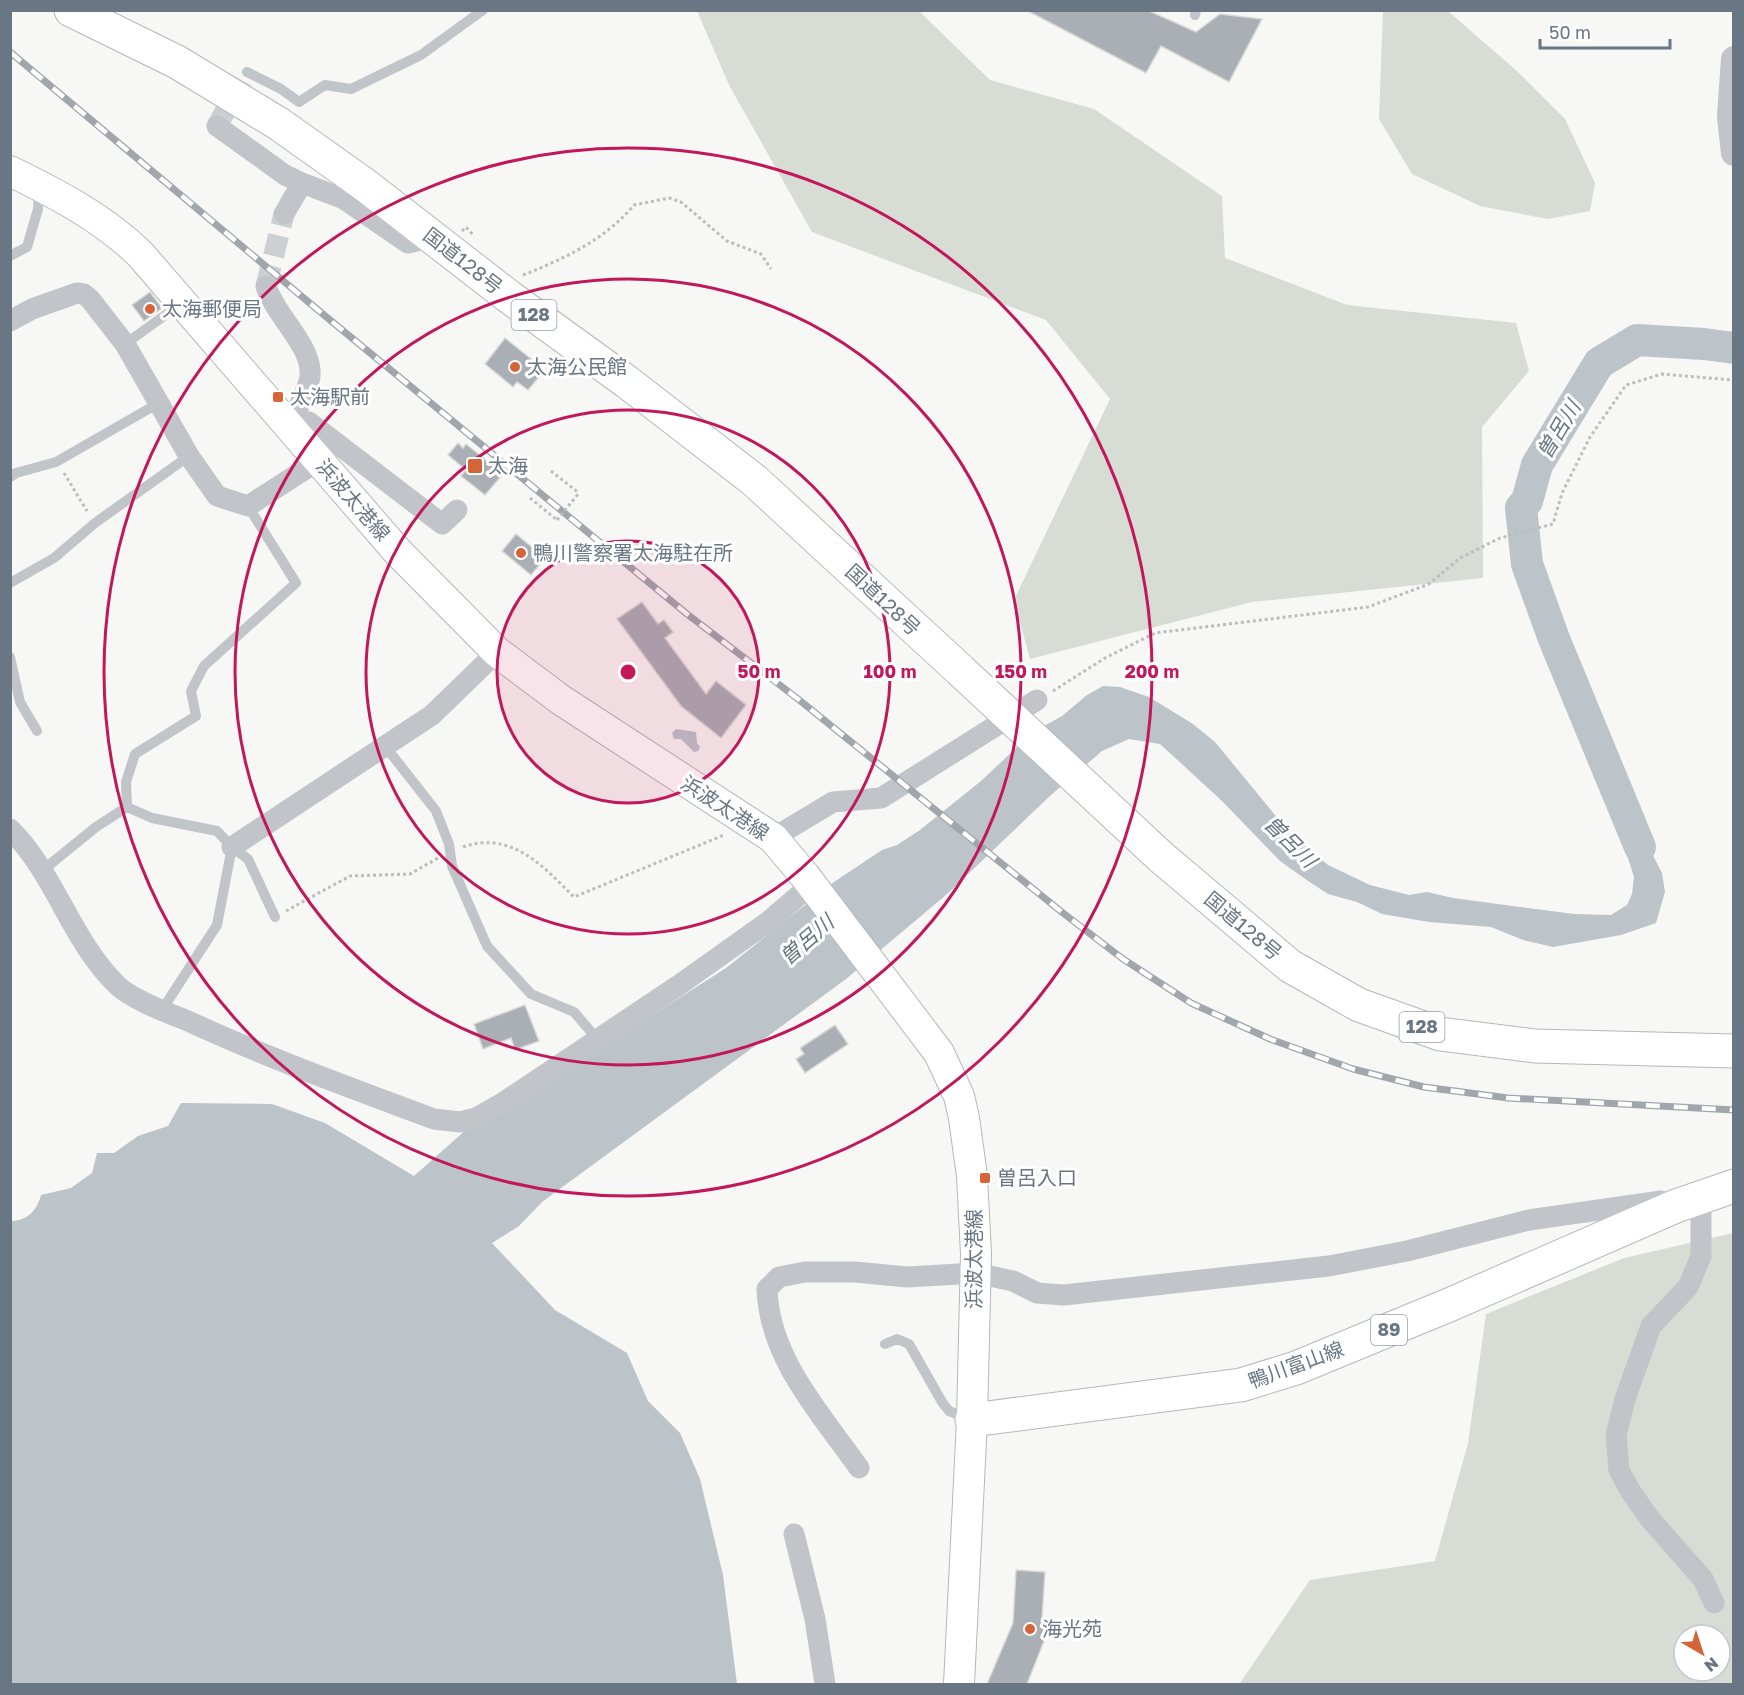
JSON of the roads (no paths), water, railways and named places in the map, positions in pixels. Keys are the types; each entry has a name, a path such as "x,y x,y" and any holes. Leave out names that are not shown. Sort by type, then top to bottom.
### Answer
{"main road":[{"name":"国道128号","path":"71,10 177,62 279,124 627,382 755,482 1161,857 1290,966 1359,1005 1440,1034 1535,1046 1734,1051"},
{"name":"浜波太港線","path":"10,171 90,214 123,237 288,428 414,568 497,652 561,700 762,831 814,889 927,1035 951,1075 959,1096 972,1166 976,1274 972,1420 959,1684"},
{"name":"鴨川富山線","path":"972,1420 1241,1385 1296,1368 1688,1202 1734,1186"}],"street":[{"path":"1734,59 1730,117 1734,153"},
{"path":"217,126 285,175 344,199 408,243 439,242"},
{"path":"284,214 302,183"},
{"path":"266,286 270,302 309,358 310,378 288,428"},
{"path":"10,321 32,309 77,293 84,294 125,344 189,456 218,496 248,506 318,461"},
{"path":"288,428 309,422 442,524 458,510"},
{"path":"232,847 432,715 497,652"},
{"path":"762,831 833,802 881,798 1037,700"},
{"path":"10,829 26,844 43,870 80,940 120,988 162,1010 262,1055 434,1119 460,1122 476,1118 501,1104 598,1040 814,889"},
{"path":"859,1468 788,1368 768,1308 767,1289 779,1277 805,1272 855,1272 907,1277 976,1274 1013,1281 1037,1293 1064,1295 1329,1266 1407,1251 1528,1220 1626,1208 1658,1200 1688,1202 1701,1256 1688,1287 1651,1326 1625,1399 1616,1435 1620,1470 1632,1492 1650,1519 1703,1579 1714,1603"},
{"path":"794,1534 815,1619 825,1684"}],"lane":[{"path":"247,72 281,89 299,102 325,85 351,89 421,55 483,10"},
{"path":"10,256 27,248 38,209 39,185"},
{"path":"125,344 182,303"},
{"path":"10,477 16,473 56,462 159,403"},
{"path":"10,583 54,558 95,523 189,456"},
{"path":"127,807 126,782 135,754 196,716 191,691 204,666 296,583 248,506"},
{"path":"10,657 20,702 37,731"},
{"path":"385,746 436,811 450,852 452,866 487,946 531,994 574,1012 598,1040"},
{"path":"127,807 152,818 217,831 232,847 248,858 275,917"},
{"path":"43,870 96,827 127,807"},
{"path":"162,1010 217,925 232,847"},
{"path":"885,1344 897,1340 909,1344 949,1411 972,1420"}],"water":[{"path":"1103,686 1120,687 1149,697 1193,724 1215,742 1289,832 1328,865 1370,885 1409,895 1427,892 1453,898 1574,914 1611,915 1627,905 1632,894 1634,877 1620,833 1625,800 1642,826 1650,850 1662,873 1665,892 1656,923 1621,935 1553,947 1523,940 1491,927 1429,922 1382,914 1357,902 1328,894 1280,861 1222,801 1160,744 1129,739 1102,751 1051,795 946,895 846,979 542,1202 519,1226 492,1243 555,1310 627,1353 648,1401 680,1433 700,1479 723,1575 737,1684 11,1684 10,1221 16,1221 30,1214 37,1206 41,1195 71,1188 92,1173 97,1153 114,1153 138,1136 168,1126 181,1103 272,1104 325,1123 414,1176 468,1128 546,1083 726,968 834,882 882,850 897,845 920,830 981,781 1017,747 1044,726 1062,716 1087,695"},
{"path":"676,729 696,732 697,743 700,747 698,751 694,752 681,739 674,739 672,733"}],"waterway":[{"name":"曽呂川","path":"1640,847 1554,639 1527,564 1521,508 1527,501 1537,465 1599,363 1637,340 1734,348"}],"tunnel":[{"path":"217,126 247,72"},
{"path":"266,286 284,214"}],"railway":[{"path":"10,52 687,614 798,699 1063,913 1123,959 1191,1003 1270,1039 1353,1069 1424,1087 1508,1098 1734,1110"}],"place":[{"name":"太海郵便局","path":"150,309"},
{"name":"太海公民館","path":"515,367"},
{"name":"太海駅前","path":"278,397"},
{"name":"太海","path":"475,466"},
{"name":"鴨川警察署太海駐在所","path":"521,553"},
{"name":"曽呂入口","path":"985,1178"},
{"name":"海光苑","path":"1030,1629"}]}
